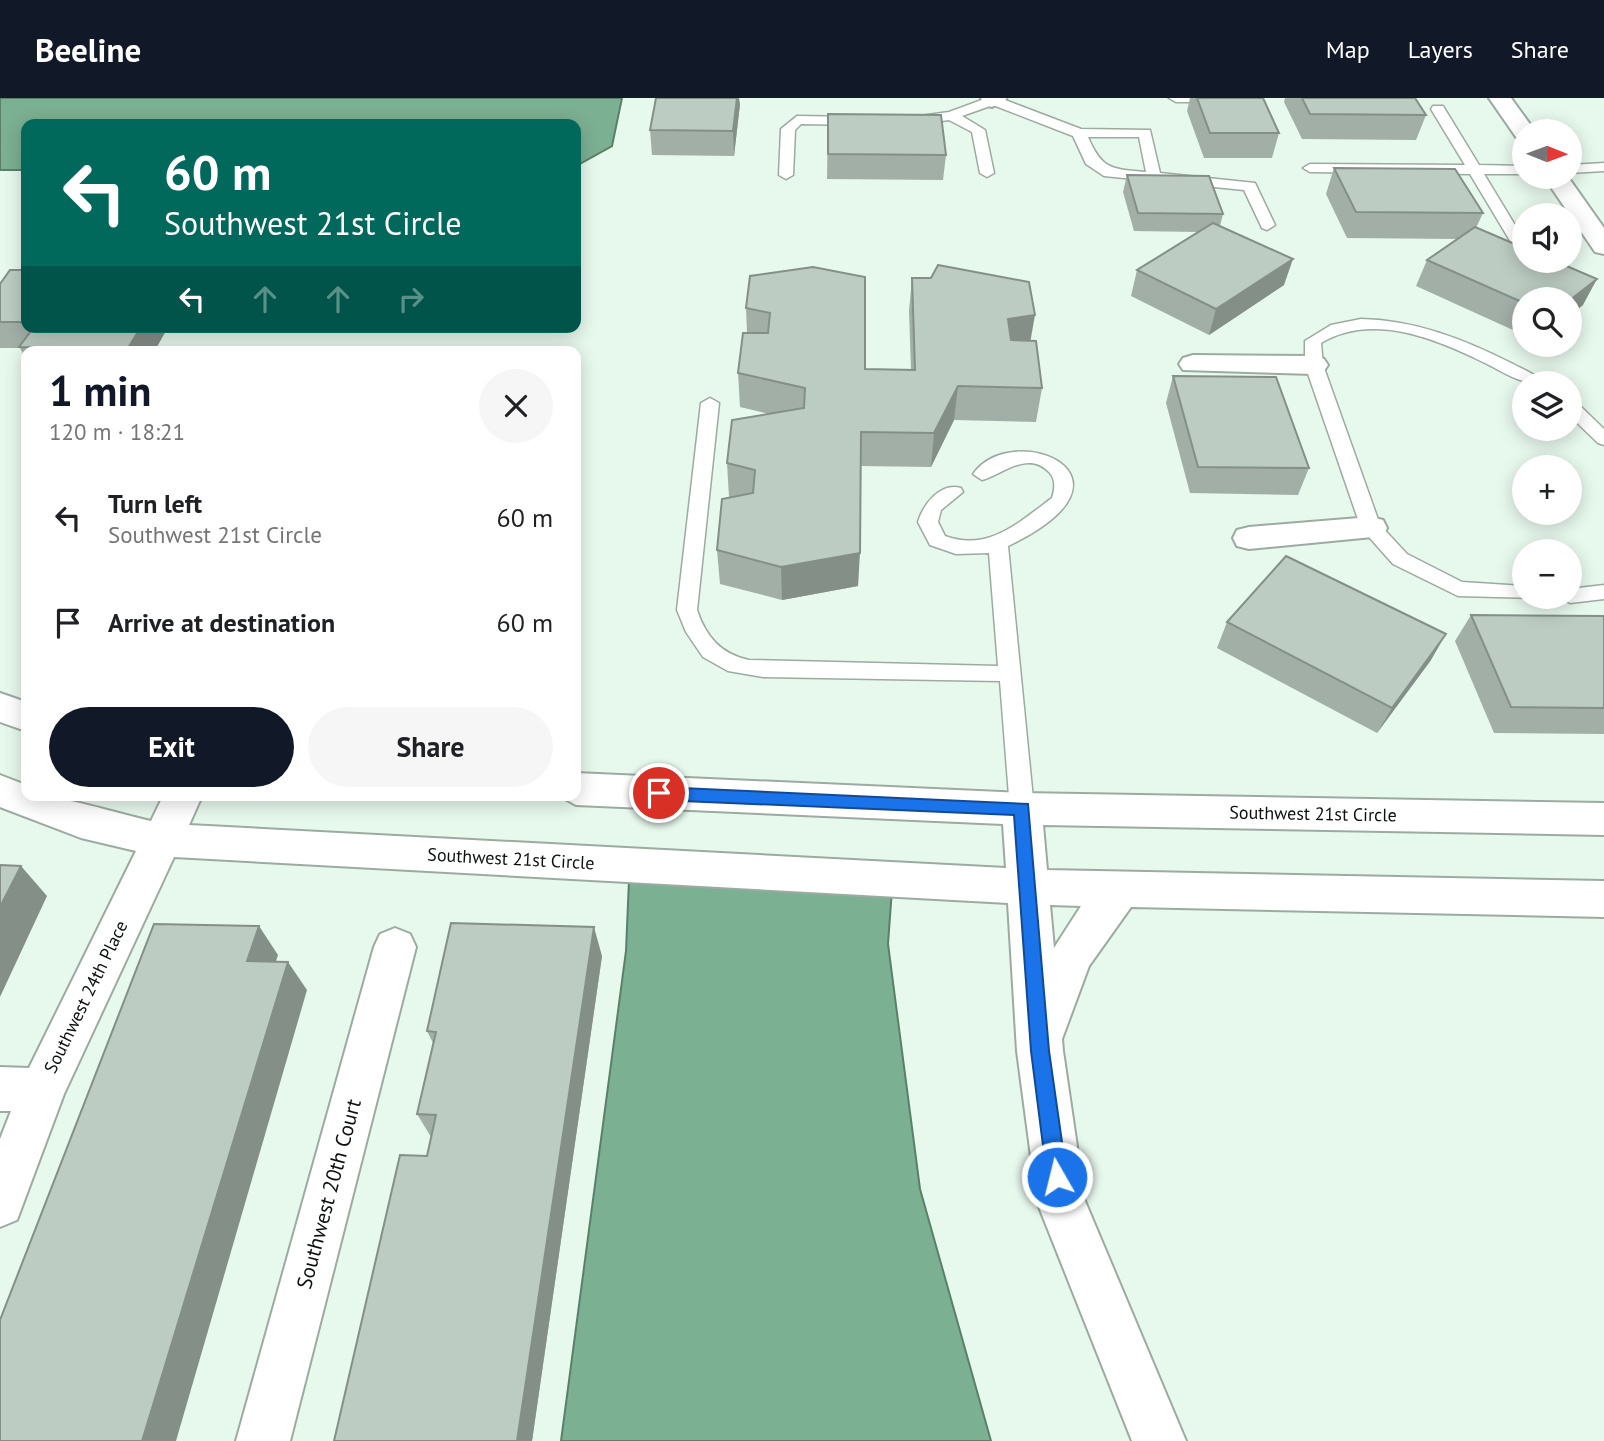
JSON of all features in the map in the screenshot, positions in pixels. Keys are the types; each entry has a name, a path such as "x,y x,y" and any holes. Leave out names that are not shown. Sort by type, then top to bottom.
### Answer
{"street":[{"path":"1500,98 1515,119"},
{"path":"1564,189 1604,246"},
{"path":"1193,364 1314,365"},
{"path":"1249,538 1371,528"},
{"path":"0,707 21,714"},
{"name":"Southwest 21st Circle","path":"581,789 1022,809 1604,819"},
{"name":"Southwest 21st Circle","path":"0,791 21,799"},
{"name":"Southwest 21st Circle","path":"26,801 81,822 162,841 1029,887 1604,899"},
{"name":"Southwest 24th Place","path":"0,1203 21,1089 162,841 181,801"},
{"path":"1022,809 1040,1051 1061,1202 1159,1441"},
{"path":"1040,1051 1053,996 1073,949 1092,919 1119,890"},
{"name":"Southwest 20th Court","path":"263,1441 395,947"}],"lane":[{"path":"1176,98 1234,98"},
{"path":"898,121 923,121 951,116 995,99 1079,133 1145,133 1154,177"},
{"path":"1438,109 1512,232"},
{"path":"951,116 978,130 987,173"},
{"path":"786,175 788,129 797,120 873,121"},
{"path":"1079,133 1091,162 1109,173 1250,186 1267,225"},
{"path":"1582,168 1604,167"},
{"path":"1310,168 1512,170"},
{"path":"1512,592 1458,589 1400,559 1371,528 1314,365 1313,341 1338,328 1385,324 1441,338 1514,371"},
{"path":"709,403 687,610 692,628 703,644 724,661 753,668 932,670 1009,674"},
{"path":"1582,418 1604,439"},
{"path":"954,492 932,508 928,522 930,531 937,540 963,549 998,546 1061,500 1065,480 1060,470 1048,461 1034,457 1002,463 982,474"},
{"path":"998,546 1022,809"},
{"path":"1582,595 1604,592"}],"shaded area":[{"path":"0,98 622,98 612,146 581,163 581,119 21,119 21,170 0,170"},
{"path":"629,880 892,889 888,944 920,1189 991,1441 561,1441 626,951"}],"building":[{"path":"656,98 737,98 733,131 650,130"},
{"path":"1197,98 1263,98 1279,133 1210,133"},
{"path":"1302,98 1415,98 1426,115 1310,114"},
{"path":"828,114 941,115 946,155 828,154"},
{"path":"1334,168 1455,169 1483,213 1356,212"},
{"path":"1127,175 1209,176 1223,214 1138,213"},
{"path":"1213,223 1293,259 1216,309 1137,270"},
{"path":"1475,227 1512,243 1512,273 1582,273 1597,279 1582,291 1582,287 1512,287 1512,298 1427,260"},
{"path":"938,265 1029,282 1035,315 1008,319 1011,340 1036,341 1042,388 958,386 934,433 861,432 860,553 781,567 717,550 722,499 753,493 755,470 727,463 732,420 804,408 805,388 738,373 743,333 768,333 770,313 746,308 750,276 813,267 865,277 865,369 915,370 912,278 931,278"},
{"path":"10,270 21,270 21,322 0,322 0,284"},
{"path":"30,333 137,333 129,346 19,347"},
{"path":"1173,376 1276,377 1309,468 1198,467"},
{"path":"1286,556 1446,634 1392,708 1227,622"},
{"path":"1471,615 1604,616 1604,708 1511,707"},
{"path":"0,865 21,866 0,907"},
{"path":"451,923 594,927 517,1441 334,1441 400,1155 427,1156 436,1115 417,1114 436,1032 427,1031"},
{"path":"154,924 259,926 247,961 288,962 142,1441 0,1441 0,1320"}],"route":[{"path":"659,793 1022,809 1040,1051 1057,1177"}]}
